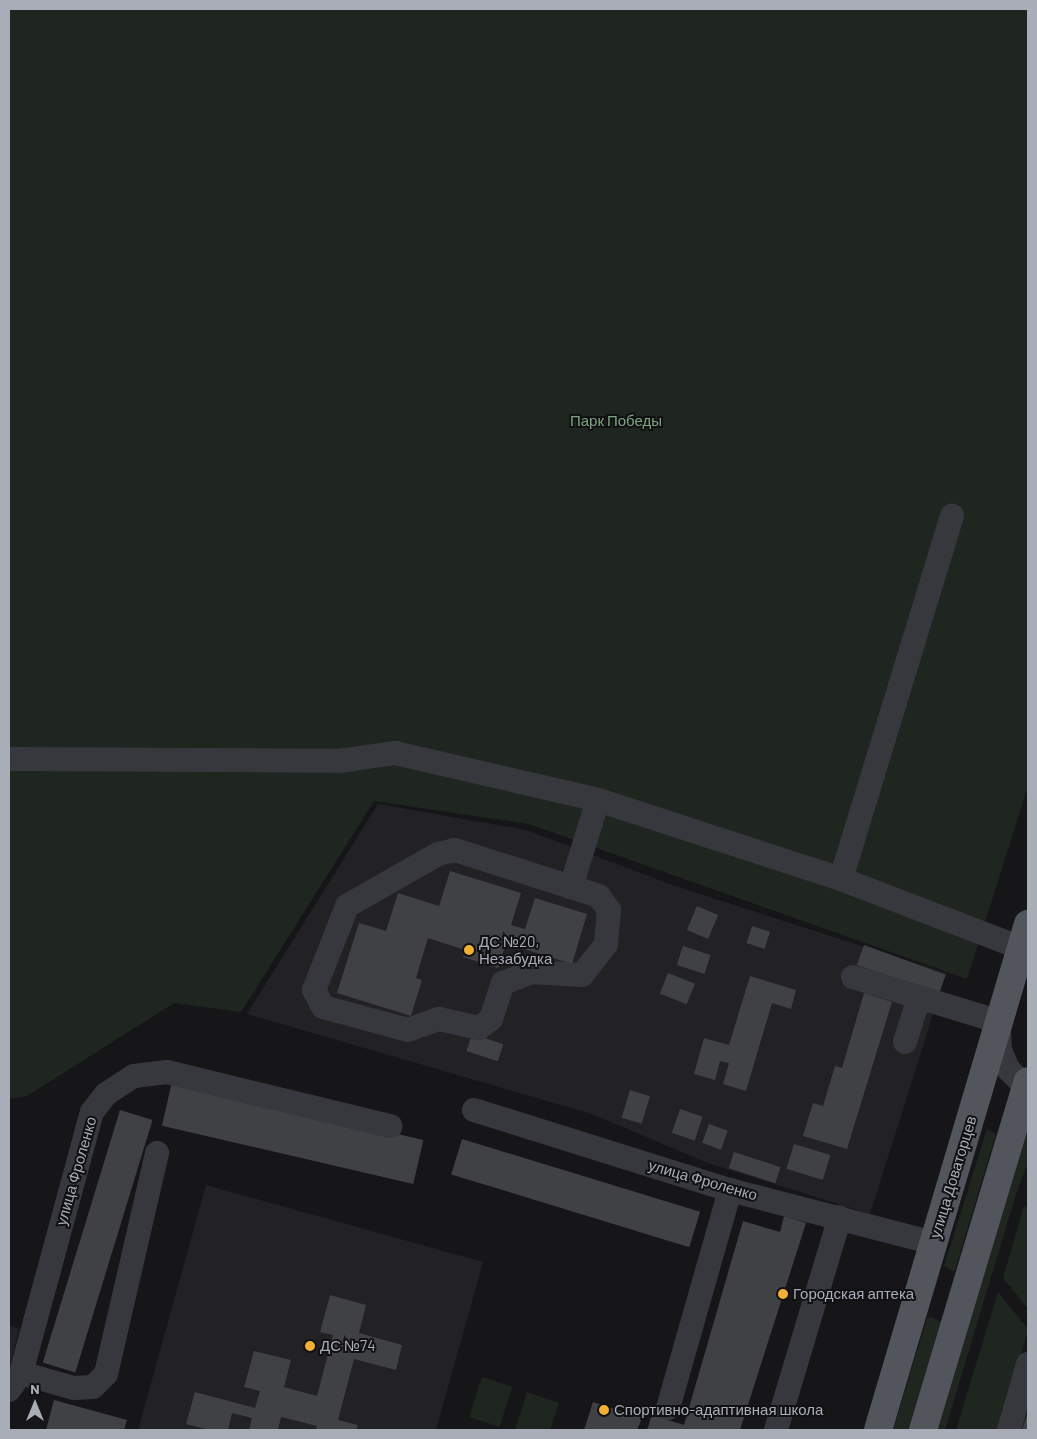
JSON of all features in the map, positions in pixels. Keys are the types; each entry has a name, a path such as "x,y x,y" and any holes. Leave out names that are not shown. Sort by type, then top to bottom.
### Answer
{"main road":[{"name":"улица Доваторцев","path":"878,1430 1025,936"},
{"path":"924,1430 1008,1147 1024,1078"},
{"path":"919,1293 962,1303"}],"street":[{"path":"840,879 952,516"},
{"path":"9,759 340,762 395,753 598,800 840,879 1025,936"},
{"path":"571,887 598,800"},
{"path":"456,850 571,887 599,896 608,910 606,944 582,975 531,972 503,983 491,1019 479,1028 439,1019 408,1030 323,1007 314,990 348,906 438,854 456,850"},
{"path":"853,977 1000,1024 1000,1050 1024,1078"},
{"path":"905,1042 919,997"},
{"name":"улица Фроленко","path":"15,1382 92,1112 106,1094 134,1076 167,1072 391,1126"},
{"path":"979,1091 992,1077 1024,1078"},
{"name":"улица Фроленко","path":"474,1110 730,1190 840,1217 934,1243"},
{"path":"1008,1147 1028,1126"},
{"path":"15,1382 74,1388 93,1387 106,1374 157,1153"},
{"path":"668,1408 730,1190"},
{"path":"776,1430 840,1217"},
{"path":"1009,1430 1028,1364"}],"shaded area":[{"path":"378,804 526,830 675,886 946,973 870,1214 708,1163 592,1114 247,1014"},
{"name":"ДС №74","path":"206,1185 483,1262 436,1430 138,1430"},
{"path":"9,1325 19,1329 9,1369"}],"green space":[{"name":"Парк Победы","path":"9,9 1028,9 1028,786 967,979 529,824 374,801 241,1012 174,1003 27,1096 9,1099"},
{"path":"987,1129 996,1134 955,1270 952,1271 944,1266"},
{"path":"1028,1132 1028,1163 1017,1191 945,1430 934,1430 1018,1145"},
{"path":"1024,1206 1028,1208 1028,1309 1003,1278"},
{"path":"998,1292 1028,1329 1001,1430 956,1430"},
{"path":"932,1317 941,1322 908,1430 893,1430 927,1318"},
{"path":"482,1377 512,1387 499,1427 469,1417"},
{"path":"527,1392 559,1403 550,1430 515,1430"}],"building":[{"path":"450,871 521,893 511,925 525,929 535,898 587,914 572,964 521,948 523,941 508,937 498,968 463,957 465,950 428,938 416,978 422,980 411,1016 337,993 359,923 386,931 398,893 439,906"},
{"path":"697,906 718,915 708,939 687,930"},
{"path":"752,926 770,932 765,949 746,943"},
{"path":"864,945 946,975 939,994 857,965"},
{"path":"683,946 711,955 704,974 677,965"},
{"path":"668,973 695,984 687,1004 660,993"},
{"path":"750,976 796,990 791,1009 772,1003 746,1091 723,1084 729,1063 720,1061 715,1080 694,1074 704,1038 729,1045"},
{"path":"864,993 892,1002 847,1149 803,1136 813,1103 823,1106 835,1066 842,1068"},
{"path":"472,1034 503,1044 498,1061 466,1051"},
{"path":"172,1082 423,1140 413,1184 162,1126"},
{"path":"630,1090 650,1096 642,1124 622,1118"},
{"path":"680,1109 703,1117 695,1140 672,1133"},
{"path":"120,1110 153,1120 75,1372 43,1362"},
{"path":"709,1124 728,1131 721,1150 702,1143"},
{"path":"462,1139 700,1212 689,1247 451,1174"},
{"path":"794,1144 830,1155 823,1180 786,1169"},
{"path":"734,1152 781,1167 775,1183 729,1168"},
{"path":"784,1216 806,1223 740,1430 647,1430 652,1415 684,1425 743,1221 780,1232"},
{"path":"330,1295 366,1305 359,1333 402,1345 396,1370 354,1359 338,1420 358,1425 356,1430 316,1430 317,1426 281,1417 278,1430 249,1430 252,1418 232,1413 228,1430 210,1430 186,1424 195,1392 255,1408 260,1391 244,1387 254,1351 291,1360 284,1387 317,1396 333,1335 320,1332"},
{"path":"54,1400 127,1420 124,1430 46,1430"},
{"name":"Спортивно-адаптивная школа","path":"593,1402 642,1418 637,1430 584,1430"},
{"path":"1028,1411 1028,1430 1022,1430"}],"place":[{"name":"ДС №20, Незабудка","path":"469,950"},
{"name":"Городская аптека","path":"783,1294"},
{"name":"ДС №74","path":"310,1346"},
{"name":"Спортивно-адаптивная школа","path":"604,1410"}]}
